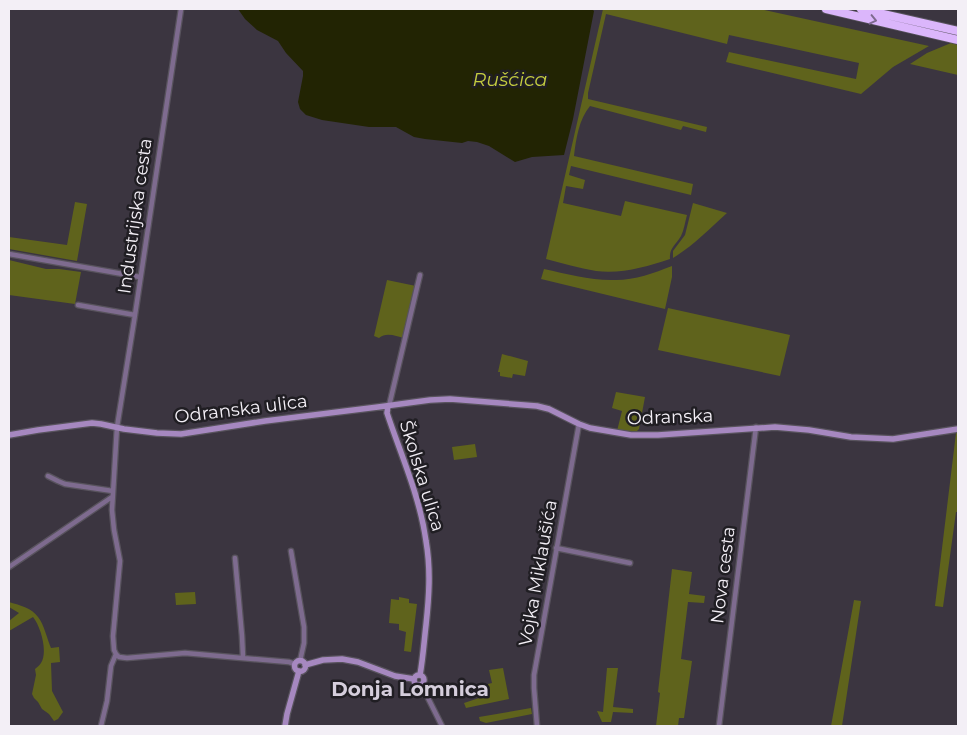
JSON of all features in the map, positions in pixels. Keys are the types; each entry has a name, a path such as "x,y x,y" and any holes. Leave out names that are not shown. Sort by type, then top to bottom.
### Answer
{"highway":[{"path":"826,9 958,40"},
{"path":"861,9 958,32"}],"street":[{"name":"Industrijska cesta","path":"102,726 112,666 116,654 113,636 120,561 112,520 112,497 117,427 181,9"},
{"path":"9,254 140,277"},
{"path":"389,406 420,275"},
{"path":"78,305 135,315"},
{"name":"Odranska","path":"389,406 443,399 523,404 542,407 579,424 600,430 638,435 756,427 784,427 851,437 883,439 958,429"},
{"name":"Odranska ulica","path":"9,435 87,424 101,424 157,433 188,433 265,421 389,406"},
{"name":"Školska ulica","path":"389,406 387,413 416,499 426,540 430,571 420,675 423,678 421,684 442,726"},
{"name":"Vojka Miklaušića","path":"537,726 533,679 579,424"},
{"name":"Nova cesta","path":"719,726 756,427"},
{"path":"48,476 65,484 113,491"},
{"path":"9,567 112,497"},
{"path":"556,548 630,562"},
{"path":"290,551 304,627 304,643 300,663 295,669 299,672"},
{"path":"235,558 243,657"},
{"path":"116,654 127,658 184,653 300,663 342,659 358,662 395,676 414,679 415,676 420,675"},
{"path":"285,726 299,672 304,670 300,663"},
{"name":"Školska ulica","path":"414,679 416,684 421,684"}],"shaded area":[{"path":"603,9 760,9 929,46 893,67 861,94 726,62 729,52 856,79 859,63 729,35 727,44 606,14 588,99 707,127 706,132 683,126 681,130 590,106 586,111 577,136 574,156 693,184 691,195 571,166 569,175 585,180 583,189 566,186 563,203 621,216 625,201 687,215 682,234 672,249 670,259 625,271 596,271 546,259"},
{"path":"951,43 958,45 958,75 910,64 927,53"},
{"path":"75,202 87,204 77,261 9,249 9,237 67,245"},
{"path":"693,203 727,213 694,243 673,258 673,251 685,235"},
{"path":"9,260 46,269 81,272 75,304 9,295"},
{"path":"672,266 672,277 665,309 541,279 544,269 589,278 623,280 651,274"},
{"path":"387,280 416,286 404,338 391,335 379,338 374,336"},
{"path":"668,308 790,335 780,376 658,350"},
{"path":"502,354 528,361 525,376 513,374 512,378 500,376 500,372 498,372"},
{"path":"616,392 645,397 639,429 635,433 617,431 622,411 612,408"},
{"path":"956,433 958,433 958,512 956,512 943,607 935,606"},
{"path":"475,444 477,457 454,460 452,447"},
{"path":"672,569 692,572 689,594 705,596 704,603 688,602 681,659 692,661 684,718 679,718 678,726 656,726 660,693 658,692"},
{"path":"195,592 196,604 176,605 175,593"},
{"path":"399,597 409,599 409,603 417,604 411,652 404,651 406,632 399,630 399,624 389,623 391,599 399,600"},
{"path":"854,600 861,601 842,726 831,726"},
{"path":"9,602 32,611 40,620 51,648 59,647 60,662 51,663 52,691 63,712 54,721 42,709 32,694 36,675 35,669 41,663 44,653 39,627 33,617 9,631 9,621 19,613 9,607"},
{"path":"503,668 509,699 466,708 464,703 479,698 476,689 492,683 489,670"},
{"path":"607,668 618,668 613,707 633,709 633,713 613,712 611,722 602,722 597,711 603,712"},
{"path":"531,708 532,714 486,723 480,721 479,717"}],"water":[{"name":"Rušćica","path":"238,9 592,9 594,11 564,155 532,157 515,162 489,146 477,142 468,141 462,143 425,139 414,137 396,127 369,127 322,120 306,115 300,109 298,102 303,71 286,53 278,41 257,30 245,19"}],"district":[{"name":"Donja Lomnica","path":"410,689"}]}
